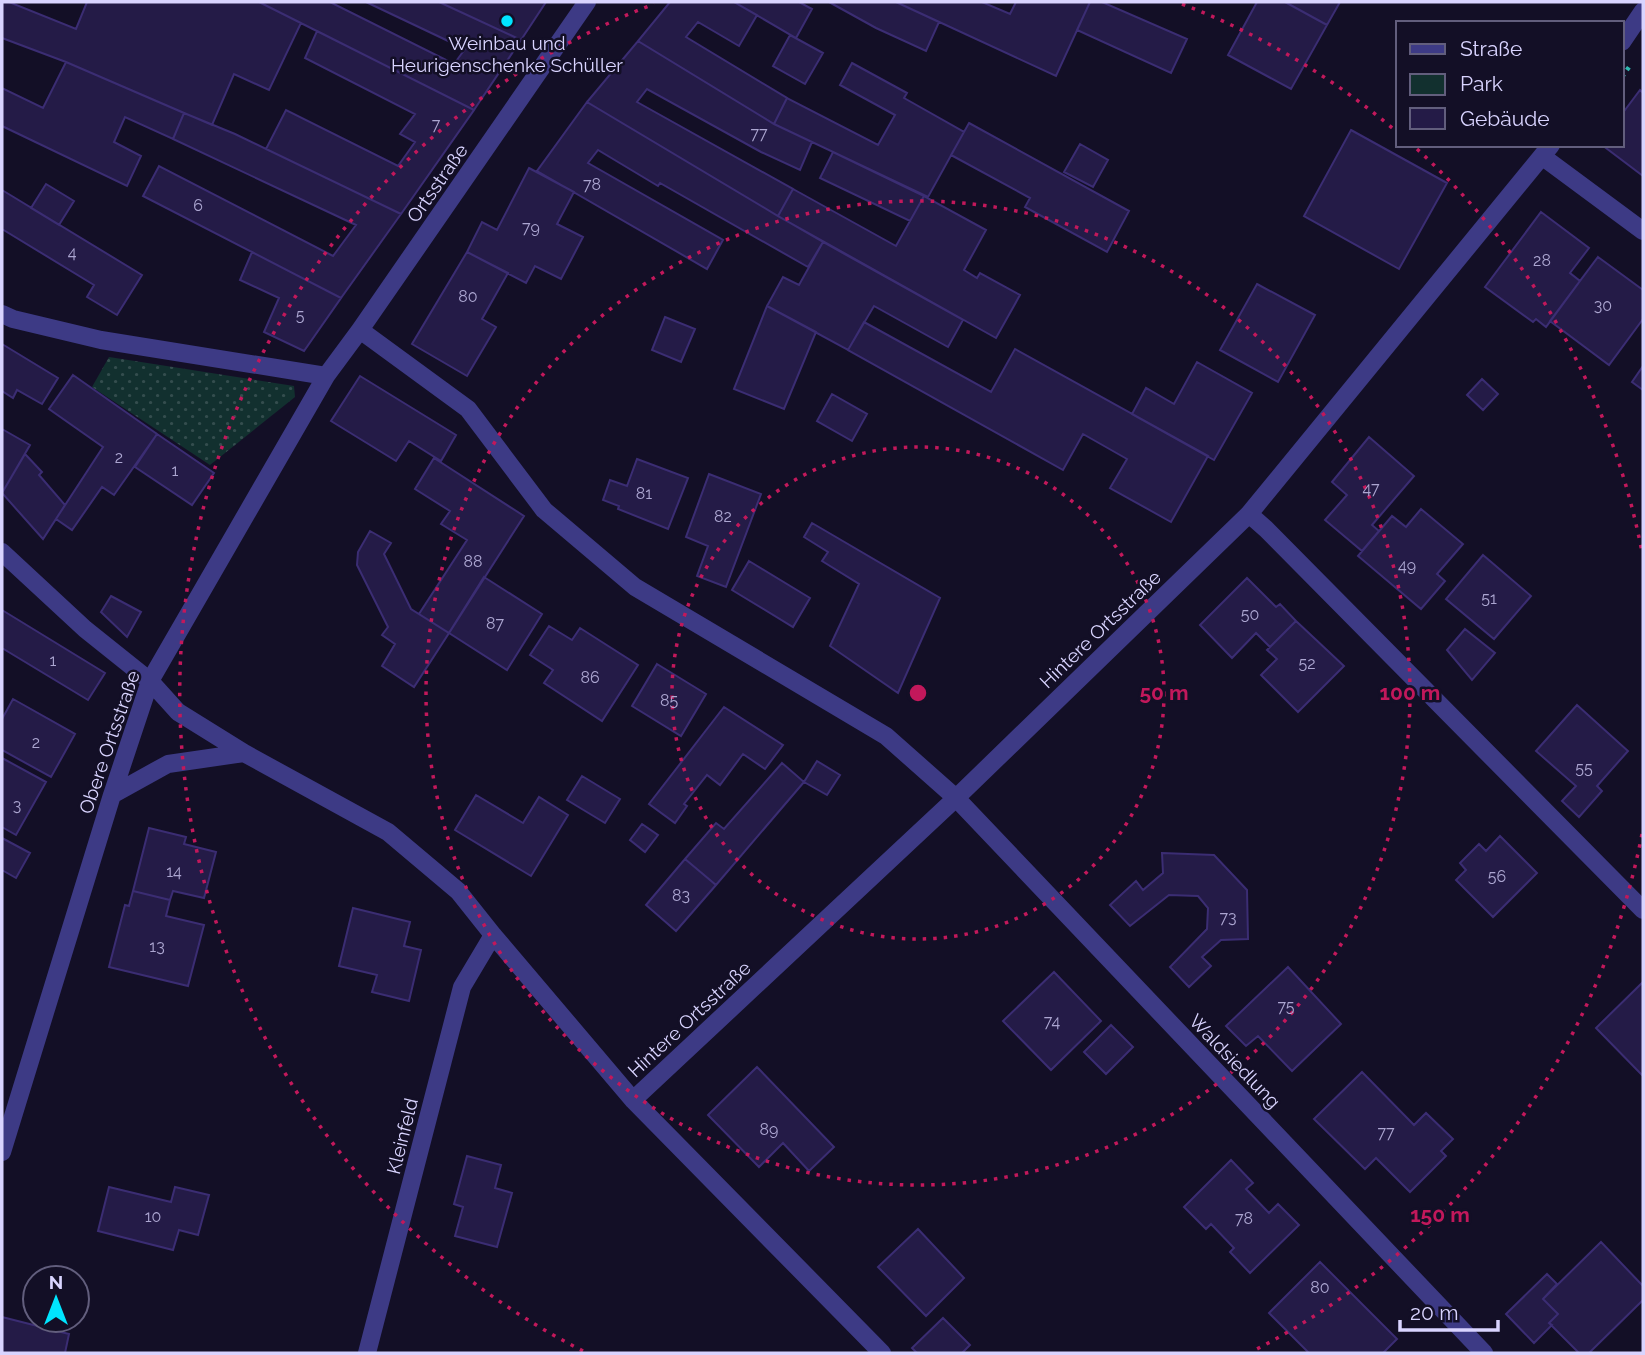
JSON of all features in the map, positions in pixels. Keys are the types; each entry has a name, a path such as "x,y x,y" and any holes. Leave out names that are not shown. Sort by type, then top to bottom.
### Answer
{"street":[{"name":"Ortsstraße","path":"326,376 584,7 600,2"},
{"path":"1624,39 1643,11"},
{"path":"1547,151 1643,231"},
{"name":"Hintere Ortsstraße","path":"632,1100 956,798 1249,514 1547,151"},
{"path":"2,314 101,340 326,376"},
{"name":"Waldsiedlung","path":"359,330 468,410 544,510 635,587 886,736 956,798 1484,1353"},
{"name":"Obere Ortsstraße","path":"2,1153 150,681 326,376"},
{"path":"1249,514 1643,910"},
{"path":"2,552 85,629 150,681 178,712 244,753 388,832 458,891 632,1100 882,1353"},
{"path":"112,796 168,764 244,753"},
{"name":"Kleinfeld","path":"368,1353 462,987 493,935"}],"green space":[{"path":"109,357 294,386 295,397 210,465 92,387"}],"building":[{"path":"2,2 9,2 76,29 87,2 259,2 301,23 269,90 234,74 212,125 66,62 2,38"},
{"path":"259,2 330,2 454,64 465,49 366,2 439,2 521,40 474,110"},
{"name":"Weinbau und Heurigenschenke Schüller","path":"439,2 546,2 521,40"},
{"path":"670,2 734,2 757,15 739,46 698,22 686,37 787,98 774,124 638,41"},
{"path":"734,2 799,2 812,9 796,38"},
{"path":"829,2 896,2 939,22 926,51"},
{"path":"896,2 982,2 1010,14 1016,2 1090,2 1056,76"},
{"path":"1090,2 1102,2 1187,39 1171,73 1077,30"},
{"path":"1257,2 1285,2 1327,25 1291,89 1228,55"},
{"path":"1285,2 1340,2 1327,25"},
{"path":"317,31 474,110 401,214 266,149 286,110 398,166 415,142 400,134 415,114 305,58"},
{"path":"790,35 823,53 805,84 773,66"},
{"path":"638,41 774,124 812,142 800,170 761,152 647,89 637,102 793,189 778,216 587,102"},
{"path":"66,62 184,113 173,139 125,117 114,142 141,156 127,186 2,126 2,88 43,108"},
{"path":"852,63 907,93 904,98 964,132 928,197 774,124 787,98 878,145 895,115 840,85"},
{"path":"1640,90 1643,93 1643,176 1605,147 1624,147 1624,111"},
{"path":"587,102 823,242 808,267 660,183 658,186 598,150 588,163 723,240 707,269 537,171"},
{"path":"184,113 235,134 401,214 341,298 143,196 159,166 333,256 356,225 173,139"},
{"path":"969,123 1129,211 1107,252 1025,207 1030,198 951,155"},
{"path":"1351,130 1447,183 1399,269 1304,216"},
{"path":"1080,144 1108,160 1093,187 1064,172"},
{"path":"833,152 924,196 910,221 820,178"},
{"path":"529,168 574,192 557,224 583,237 561,279 535,266 526,283 467,252 482,222 497,230"},
{"path":"46,184 74,201 59,225 31,208"},
{"path":"793,189 896,246 924,196 986,230 964,270 977,278 980,273 1020,295 996,338 778,216"},
{"path":"2,190 142,275 117,315 87,297 94,285 2,229"},
{"path":"1541,212 1589,248 1570,273 1580,281 1546,327 1536,319 1533,322 1485,287"},
{"path":"823,242 963,320 948,347 874,306 848,350 767,306 783,277 799,285"},
{"path":"252,252 341,298 304,351 264,332 279,298 240,280"},
{"path":"467,252 508,273 482,319 496,327 467,376 412,344"},
{"path":"1598,257 1643,290 1643,319 1609,365 1550,321"},
{"path":"1257,284 1315,315 1278,382 1220,350"},
{"path":"767,306 816,332 784,409 734,389"},
{"path":"665,317 695,329 681,362 652,350"},
{"path":"864,322 991,392 1015,349 1208,456 1171,522 1110,488 1127,459 1083,434 1063,470 848,350"},
{"path":"2,344 58,378 42,404 17,390 13,398 2,391"},
{"path":"1197,362 1252,393 1214,460 1132,414 1146,388 1174,404"},
{"path":"1643,366 1643,390 1632,382"},
{"path":"73,375 157,434 114,495 102,487 72,530 56,519 103,447 49,409"},
{"path":"360,376 456,435 441,461 409,441 396,461 331,421"},
{"path":"1482,379 1498,394 1483,410 1467,395"},
{"path":"832,394 867,414 852,441 817,421"},
{"path":"2,429 30,445 2,493"},
{"path":"157,434 214,473 192,505 135,467"},
{"path":"1369,437 1414,476 1372,525 1379,531 1362,551 1325,520 1347,495 1332,482"},
{"path":"25,454 42,472 39,475 65,505 43,539 2,493"},
{"path":"434,458 524,516 449,633 419,614 467,540 441,524 450,511 415,489"},
{"path":"637,459 688,478 668,529 618,509 619,506 603,500 610,480 627,486"},
{"path":"709,474 761,494 726,587 697,576 708,546 686,537"},
{"path":"1421,509 1463,544 1437,574 1445,581 1421,609 1358,556 1392,516 1406,527"},
{"path":"812,523 940,598 898,693 830,646 859,584 822,561 828,552 804,537"},
{"path":"370,531 391,543 384,554 411,609 449,633 414,687 382,666 395,644 382,635 388,627 357,565 358,552"},
{"path":"1483,555 1531,596 1494,639 1446,599"},
{"path":"749,561 810,598 793,627 732,590"},
{"path":"484,577 542,614 507,670 449,633"},
{"path":"1247,578 1276,607 1280,604 1296,621 1270,647 1256,633 1232,658 1200,625"},
{"path":"111,596 141,612 127,637 101,612"},
{"path":"2,610 105,673 88,700 2,648"},
{"path":"1296,621 1344,666 1298,712 1261,675 1277,659 1267,650"},
{"path":"549,626 572,640 580,628 638,665 602,721 544,683 553,670 530,655"},
{"path":"1465,629 1495,653 1472,680 1447,650"},
{"path":"657,664 706,694 681,736 632,706"},
{"path":"13,699 75,734 51,777 2,750 2,719"},
{"path":"1577,705 1628,751 1597,786 1602,791 1579,817 1562,801 1576,786 1536,751"},
{"path":"724,707 783,745 765,769 743,754 720,785 707,775 684,804 687,806 675,823 649,804"},
{"path":"2,758 46,782 16,835 2,827"},
{"path":"817,761 840,775 827,795 804,782"},
{"path":"782,763 804,782 716,885 685,859 716,823 724,829"},
{"path":"582,776 620,799 605,823 567,800"},
{"path":"476,795 523,823 539,797 568,815 531,876 455,830"},
{"path":"642,824 658,835 645,852 630,840"},
{"path":"149,828 186,837 184,844 216,852 204,898 173,891 170,900 133,891"},
{"path":"1500,836 1537,873 1493,917 1456,880 1466,870 1460,863 1479,844 1486,851"},
{"path":"2,838 30,853 16,878 2,870"},
{"path":"1162,853 1214,855 1247,890 1248,939 1221,940 1202,957 1211,966 1189,987 1170,967 1207,929 1208,908 1198,896 1169,895 1130,926 1110,905 1136,881 1143,890 1163,873"},
{"path":"685,859 716,885 676,931 646,905"},
{"path":"133,891 170,900 166,916 204,925 188,986 109,967 125,905 129,906"},
{"path":"353,908 410,922 404,946 421,950 409,1001 372,992 377,975 339,966"},
{"path":"1288,967 1341,1024 1292,1071 1258,1036 1246,1046 1226,1026"},
{"path":"1054,972 1101,1021 1051,1070 1003,1021"},
{"path":"1643,982 1643,1076 1596,1028"},
{"path":"1111,1025 1133,1047 1106,1074 1084,1052"},
{"path":"757,1067 834,1147 809,1171 783,1143 759,1167 708,1115"},
{"path":"1362,1072 1414,1125 1426,1113 1453,1139 1441,1151 1446,1156 1410,1192 1376,1158 1365,1169 1314,1119"},
{"path":"467,1156 501,1165 495,1188 512,1193 497,1247 455,1236 463,1207 454,1204"},
{"path":"1231,1160 1253,1183 1246,1189 1269,1213 1278,1204 1299,1225 1250,1273 1230,1252 1234,1248 1211,1224 1206,1229 1184,1207"},
{"path":"109,1187 171,1202 175,1187 209,1195 198,1235 179,1230 173,1250 98,1231"},
{"path":"918,1229 964,1278 926,1316 878,1267"},
{"path":"1601,1242 1643,1286 1643,1300 1589,1353 1579,1353 1549,1323 1558,1314 1543,1299"},
{"path":"1320,1262 1397,1339 1383,1353 1309,1353 1269,1313"},
{"path":"1547,1274 1557,1284 1543,1299 1558,1314 1549,1323 1552,1325 1534,1343 1506,1314"},
{"path":"2,1317 21,1322 21,1334 69,1334 65,1353 2,1353"},
{"path":"943,1318 970,1345 962,1353 917,1353 912,1348"}],"place":[{"name":"Weinbau und Heurigenschenke Schüller","path":"507,21"}]}
